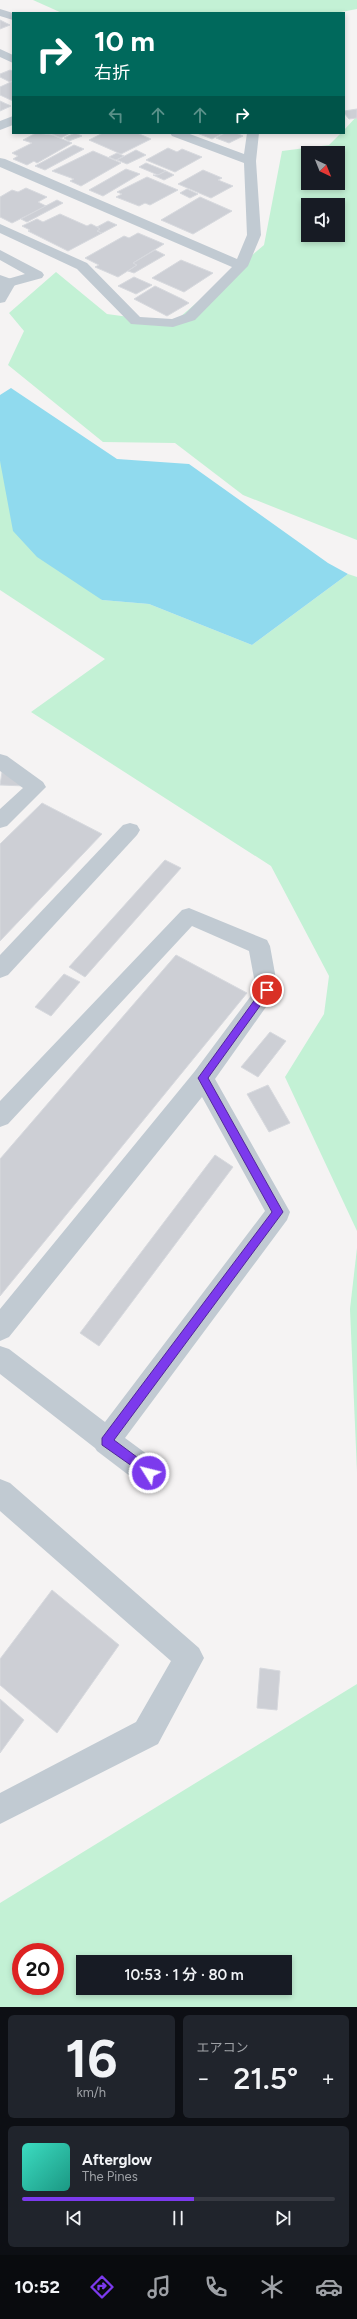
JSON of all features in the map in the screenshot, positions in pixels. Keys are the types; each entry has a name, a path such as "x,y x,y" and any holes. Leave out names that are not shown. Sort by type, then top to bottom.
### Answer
{"street":[{"path":"0,12 12,17"},
{"path":"0,54 12,59"},
{"path":"0,126 12,120"},
{"path":"179,134 250,161"},
{"path":"0,228 82,266 136,322 173,323 190,317 241,266 254,235 250,161 253,134"},
{"path":"0,162 241,266"},
{"path":"0,254 37,275 4,281 0,299"},
{"path":"0,760 36,787 0,821"},
{"path":"0,969 130,830"},
{"path":"0,1117 189,916 259,946 267,990 203,1078 0,1329"},
{"path":"106,1442 278,1212 203,1078"},
{"path":"0,1358 106,1442 149,1473"},
{"path":"0,1493 189,1658 147,1733 0,1809"}],"green space":[{"path":"33,0 357,0 357,9 341,12 60,12"},
{"path":"357,116 357,540 243,495 175,443 103,442 8,365 24,331 9,313 56,272 107,314 173,323 264,245 282,151 301,149 301,190 345,190 345,146 321,146 329,145 340,134 345,134 345,129"},
{"path":"0,461 102,600 149,604 252,645 348,574 357,577 357,1231 285,1077 324,1014 329,976 271,866 31,712 105,659 0,590"},
{"path":"357,1248 357,1472 350,1309"},
{"path":"357,1684 357,2007 0,2007 0,1903"}],"water":[{"path":"11,388 117,459 189,464 328,563 348,574 252,645 149,604 102,600 37,557 13,531 0,461 0,395"}],"building":[{"path":"0,20 10,25 0,29"},
{"path":"12,71 12,81 10,82 0,77 0,74"},
{"path":"12,81 12,101 0,95 0,87"},
{"path":"0,101 11,106 0,111"},
{"path":"357,109 357,118 349,119 345,114 345,111"},
{"path":"34,134 44,134 52,135 72,143 37,163 34,161 27,165 13,159 18,156 12,153 32,143 23,140"},
{"path":"52,134 68,134 61,138"},
{"path":"73,134 82,136 69,141 64,138"},
{"path":"101,134 139,134 151,139 121,154 89,140"},
{"path":"200,134 221,134 212,139"},
{"path":"223,134 238,134 243,136 229,143 216,138"},
{"path":"74,145 84,149 45,170 35,166"},
{"path":"168,148 177,152 182,149 202,157 175,172 146,160"},
{"path":"136,150 146,155 127,164 117,160"},
{"path":"93,151 121,163 81,186 70,181 74,179 52,171"},
{"path":"117,153 124,156 116,160 109,157"},
{"path":"146,163 166,171 158,175 139,167"},
{"path":"126,169 140,174 103,196 89,190"},
{"path":"203,170 222,178 218,180 233,186 211,198 178,184"},
{"path":"166,171 174,175 164,180 153,175 158,175"},
{"path":"147,177 178,190 150,205 145,203 139,206 116,197 122,194 117,192"},
{"path":"26,188 47,197 38,202 46,206 12,223 0,217 0,197 12,190 18,192"},
{"path":"187,189 198,194 190,198 180,193"},
{"path":"200,197 232,211 193,234 161,220"},
{"path":"57,200 63,203 27,222 21,219"},
{"path":"60,214 87,226 91,224 100,229 97,231 102,233 68,251 28,231 30,230 22,226 37,219 43,222"},
{"path":"108,221 117,225 102,233 97,231 100,229 97,227"},
{"path":"138,233 164,244 133,263 137,265 118,277 95,267 99,265 85,258 124,236 129,238"},
{"path":"155,250 165,255 134,273 128,271 137,265 133,263"},
{"path":"181,260 213,273 184,292 152,278"},
{"path":"134,277 152,285 136,294 118,286"},
{"path":"155,286 189,303 167,316 134,299"},
{"path":"2,772 25,786 0,785"},
{"path":"42,803 102,834 0,941 0,844"},
{"path":"165,860 181,868 85,977 69,967"},
{"path":"176,955 247,993 0,1296 0,1159"},
{"path":"64,974 80,982 51,1016 35,1007"},
{"path":"270,1032 286,1041 258,1077 241,1067"},
{"path":"268,1085 290,1123 269,1132 247,1094"},
{"path":"215,1155 233,1167 99,1346 80,1333"},
{"path":"52,1590 119,1645 57,1733 0,1685 0,1659"},
{"path":"260,1668 280,1671 277,1710 257,1708"},
{"path":"0,1699 24,1720 0,1753"}],"route":[{"path":"149,1473 106,1442 278,1212 203,1078 267,990"}]}
